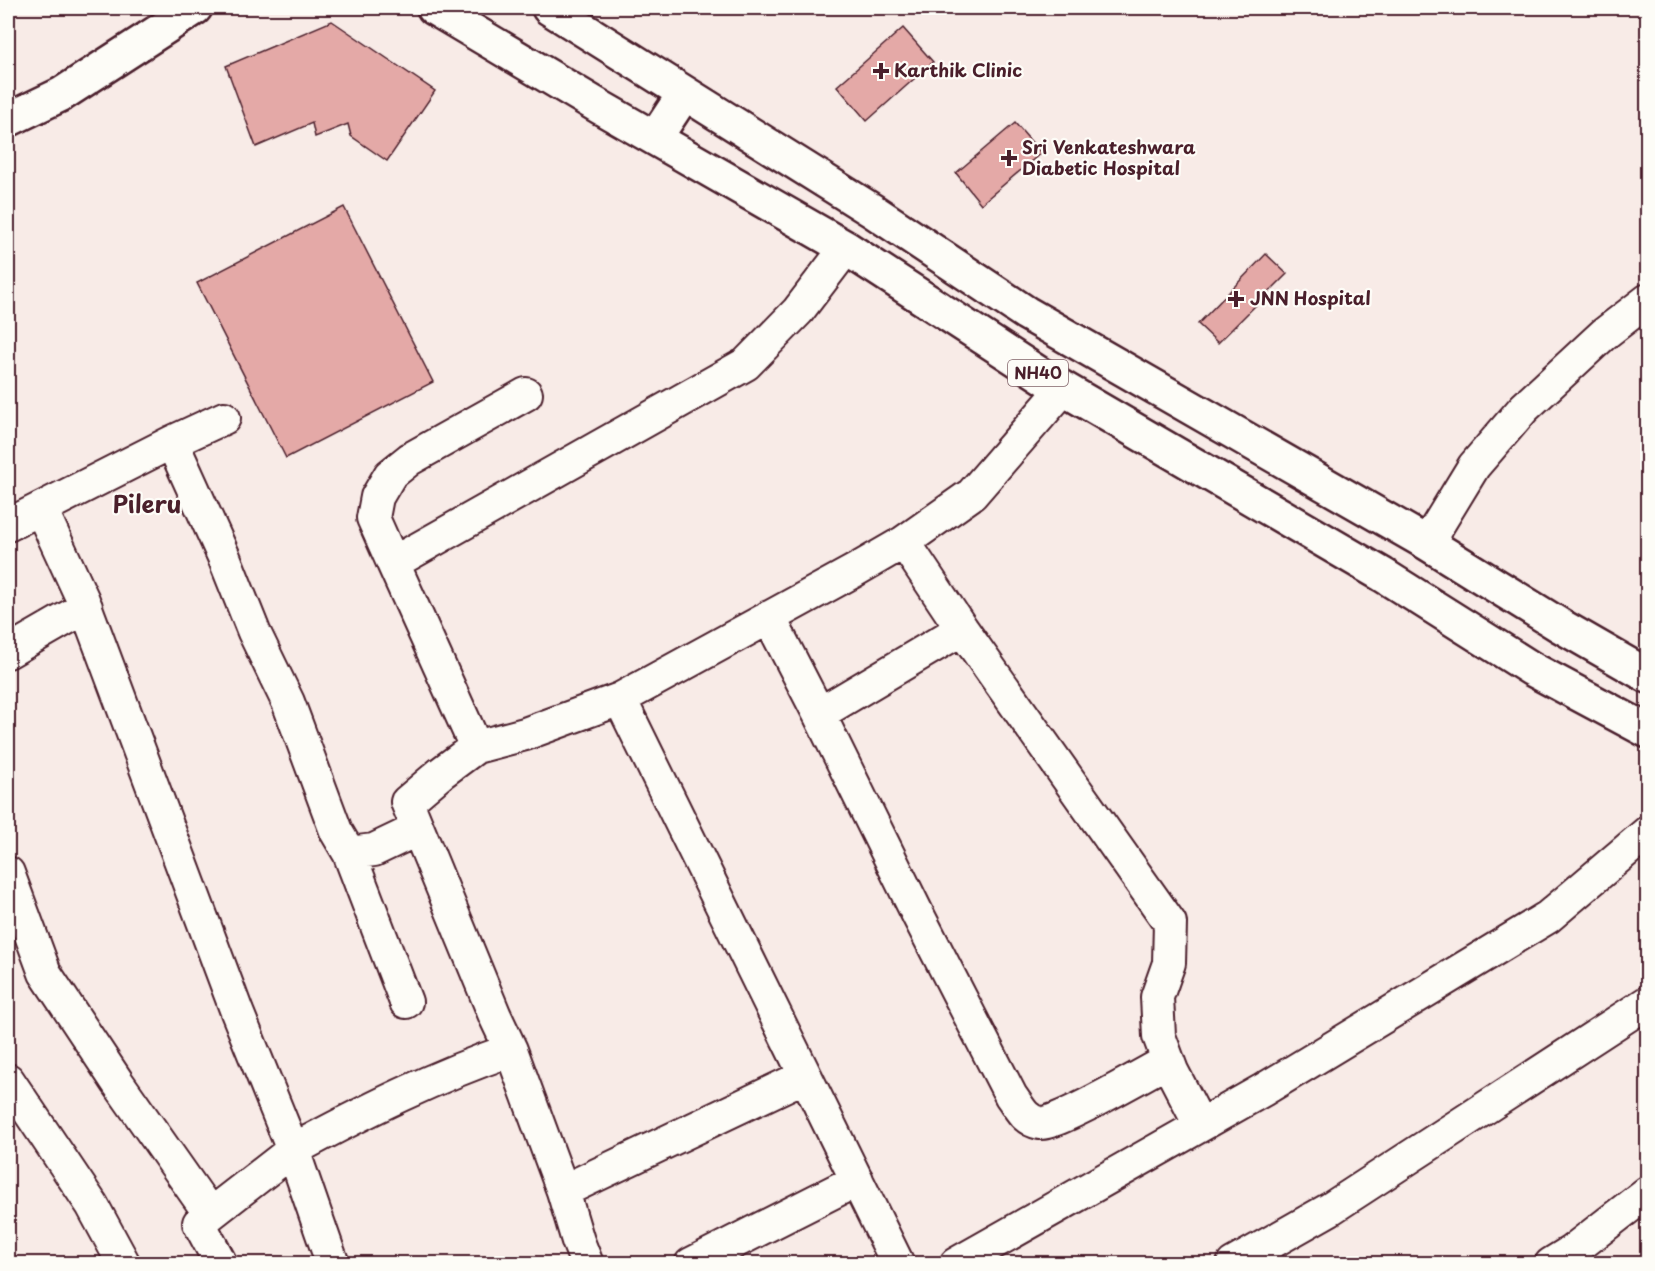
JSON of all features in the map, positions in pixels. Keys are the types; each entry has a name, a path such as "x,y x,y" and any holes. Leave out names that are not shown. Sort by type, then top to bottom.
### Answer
{"main road":[{"path":"8,120 62,94 195,8"},
{"name":"NH40","path":"434,8 846,248 1055,384 1383,575 1532,669 1647,731"},
{"name":"NH40","path":"549,8 873,211 1026,313 1418,538 1647,676"},
{"path":"655,138 684,94"},
{"path":"1055,384 1074,340"},
{"path":"1383,575 1418,538"}],"street":[{"path":"393,563 746,364 798,311 846,248"},
{"path":"1418,538 1474,466 1524,408 1604,334 1647,300"},
{"path":"587,1263 511,1050 407,802 476,747 525,734 620,699 904,542 972,494 1055,384"},
{"path":"476,747 373,518 377,497 390,475 410,459 526,394"},
{"path":"8,525 224,418"},
{"path":"172,442 224,557 254,632 288,702 336,831 349,854 406,1002"},
{"path":"41,508 86,607 237,1012 293,1150 333,1263"},
{"path":"904,542 962,629 1170,923 1169,963 1157,997 1159,1036 1172,1071 1200,1125"},
{"path":"8,652 86,607"},
{"path":"769,617 919,917 1011,1096 1027,1119 1042,1124 1064,1117 1168,1061"},
{"path":"819,714 962,629"},
{"path":"620,699 898,1263"},
{"path":"349,854 374,850 418,829"},
{"path":"956,1263 1263,1090 1548,917 1647,832"},
{"path":"8,873 45,973 118,1083 210,1214"},
{"path":"1233,1263 1329,1209 1647,1002"},
{"path":"221,1263 199,1223 293,1150 366,1111 475,1063 511,1050"},
{"path":"563,1191 806,1076"},
{"path":"8,1080 92,1205 124,1263"},
{"path":"691,1263 857,1180"},
{"path":"1551,1263 1572,1251 1647,1192"}],"building":[{"path":"332,21 435,91 387,161 351,136 348,124 315,137 312,123 256,147 226,66"},
{"path":"903,28 933,62 867,121 837,86"},
{"path":"1015,123 1041,153 981,204 956,173"},
{"path":"344,207 433,382 286,458 197,283"},
{"path":"1266,254 1287,274 1218,343 1198,324"}],"place":[{"name":"Karthik Clinic","path":"881,71"},
{"name":"Sri Venkateshwara Diabetic Hospital","path":"1009,158"},
{"name":"JNN Hospital","path":"1236,299"}],"district":[{"name":"Pileru","path":"147,505"}]}
